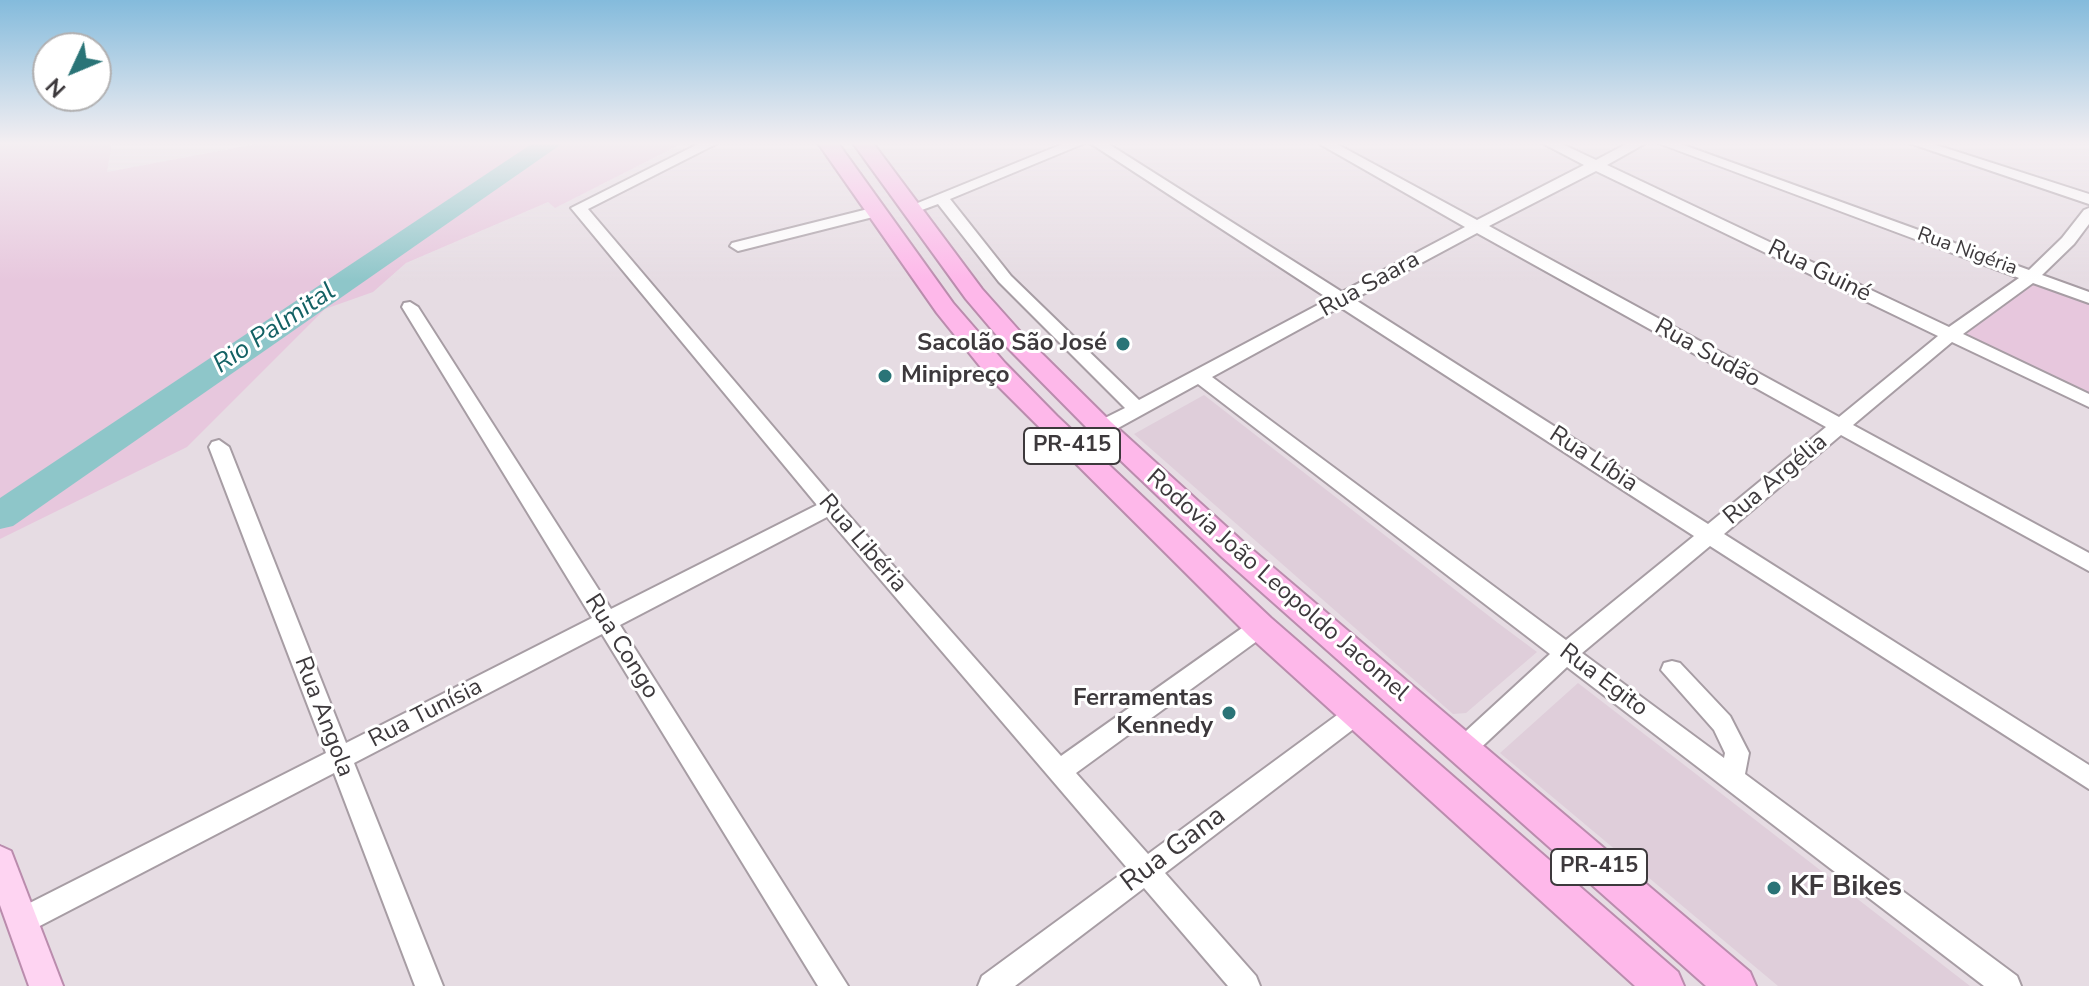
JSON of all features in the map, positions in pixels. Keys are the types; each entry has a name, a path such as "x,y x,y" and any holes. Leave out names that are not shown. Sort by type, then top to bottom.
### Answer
{"highway":[{"name":"Rodovia João Leopoldo Jacomel","path":"860,189 945,308 996,369 1110,483 1260,627 1664,986"},
{"name":"Rodovia João Leopoldo Jacomel","path":"896,189 994,317 1102,428 1232,549 1736,986"},
{"path":"1356,714 1387,714 1417,723 1463,749"}],"main road":[{"path":"0,861 46,986"}],"street":[{"name":"Rua Libéria","path":"618,189 579,208 830,507 1246,986"},
{"path":"911,209 960,189"},
{"name":"Rua Líbia","path":"1169,189 2089,778"},
{"name":"Rua Sudão","path":"1408,189 2089,563"},
{"name":"Rua Saara","path":"1102,428 1548,189"},
{"name":"Rua Guiné","path":"1644,189 2089,401"},
{"name":"Rua Nigéria","path":"1792,189 2089,298"},
{"path":"2058,189 2089,199"},
{"path":"940,197 1005,279 1138,410"},
{"path":"738,246 876,212"},
{"name":"Rua Argélia","path":"1463,749 1566,653 1950,335 2032,276 2068,241 2089,213"},
{"name":"Rua Congo","path":"410,307 834,986"},
{"name":"Rua Egito","path":"1200,377 2007,986"},
{"name":"Rua Angola","path":"219,447 429,986"},
{"name":"Rua Tunísia","path":"22,921 830,507"},
{"path":"1058,772 1260,627"},
{"path":"1672,670 1722,723 1737,753 1732,778"},
{"name":"Rua Gana","path":"992,986 1356,714"}],"shaded area":[{"path":"0,189 592,189 555,208 548,202 406,263 373,292 325,309 187,447 0,539"},
{"path":"2032,276 2089,298 2089,401 1950,335"},
{"path":"1204,395 1537,652 1466,713 1453,714 1134,434"},
{"path":"1578,683 1970,986 1778,986 1500,753"}],"waterway":[{"name":"Rio Palmital","path":"0,516 482,189"}],"place":[{"name":"Sacolão São José","path":"1123,344"},
{"name":"Minipreço","path":"885,376"},
{"name":"Ferramentas Kennedy","path":"1229,713"},
{"name":"KF Bikes","path":"1774,888"}]}
